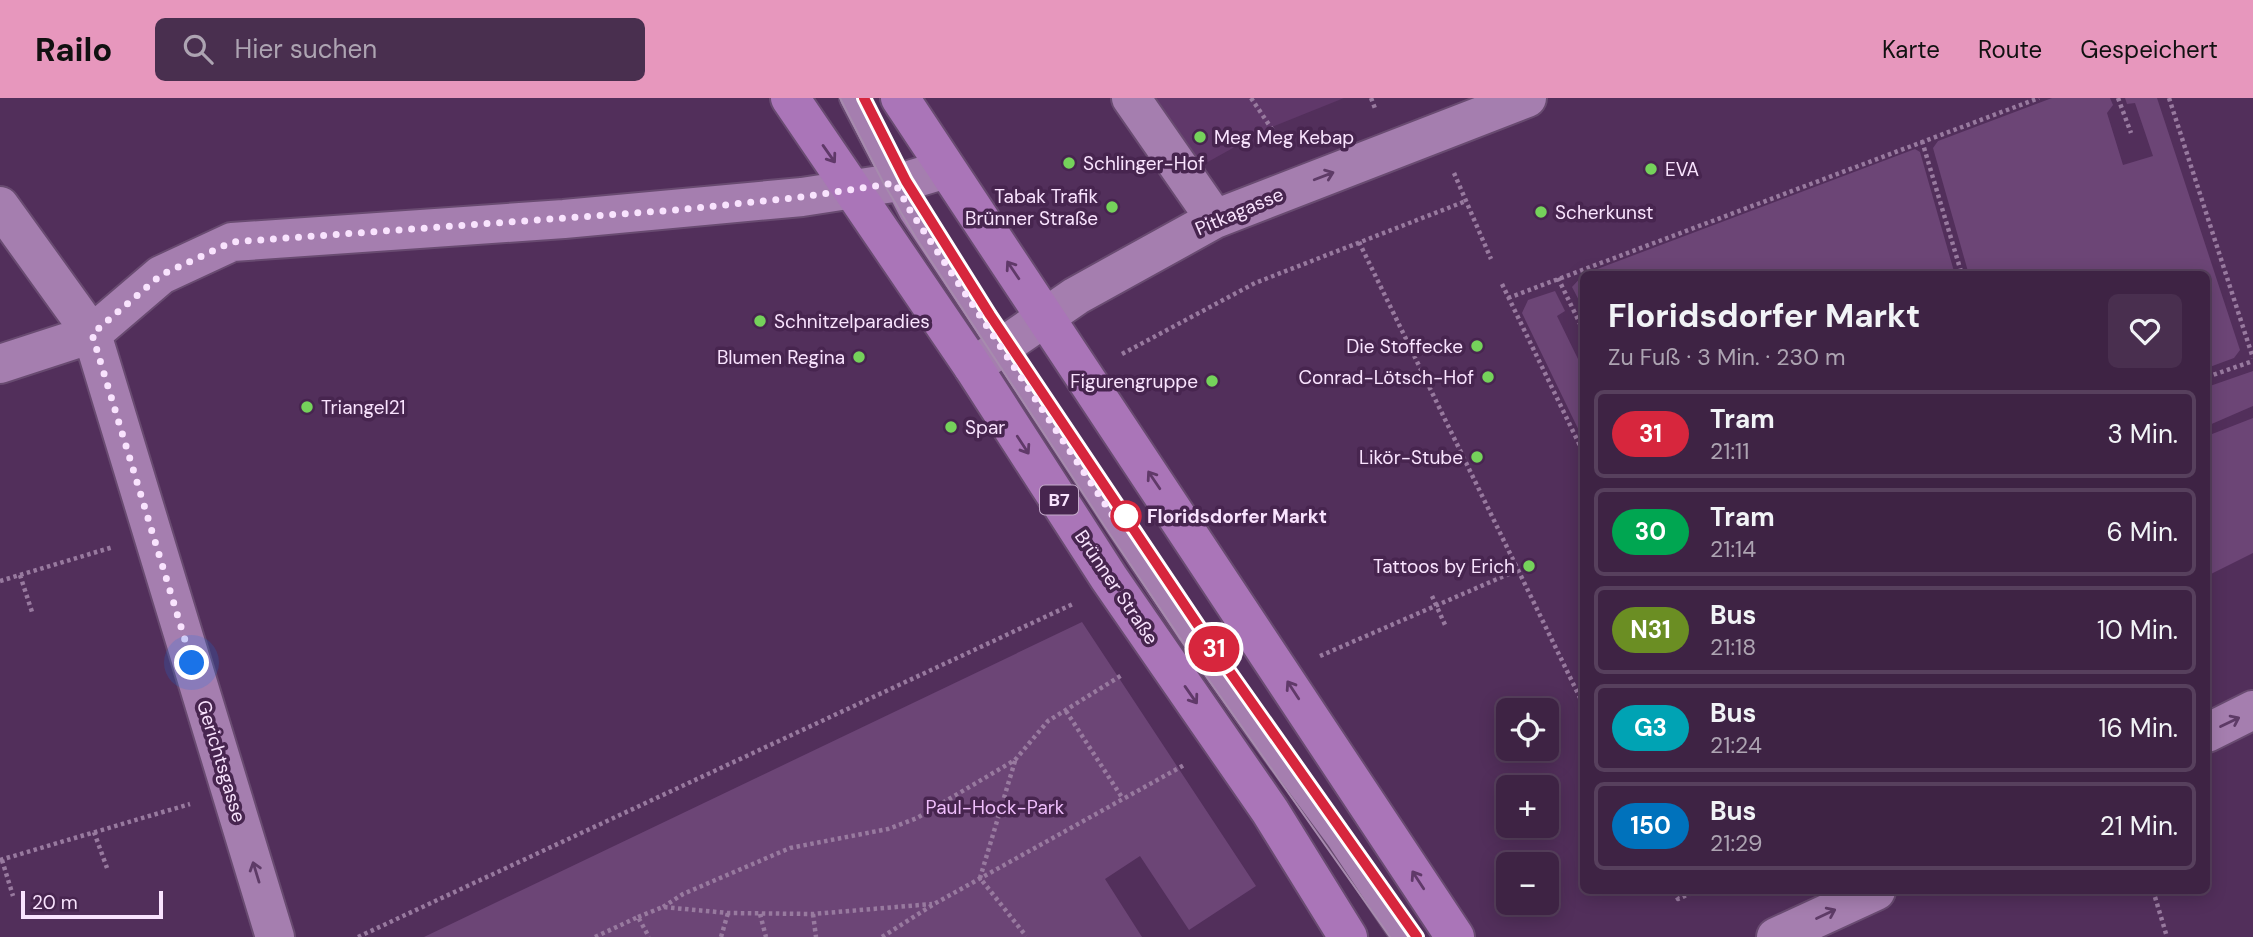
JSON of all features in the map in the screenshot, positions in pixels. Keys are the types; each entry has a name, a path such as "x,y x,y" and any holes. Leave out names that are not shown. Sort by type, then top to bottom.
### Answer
{"main road":[{"name":"Brünner Straße","path":"790,98 853,189 889,247 988,358 1109,578 1270,811 1348,937"},
{"path":"900,98 1455,937"}],"street":[{"path":"1130,98 1215,219"},
{"name":"Pitkagasse","path":"988,358 1076,296 1215,219 1527,98"},
{"path":"0,364 92,334 161,275 232,242 676,210 802,197 895,183 946,169"},
{"name":"Gerichtsgasse","path":"0,206 92,334 275,937"},
{"path":"2210,732 2253,710"},
{"path":"1776,937 1869,894"}],"lane":[{"name":"Brünner Straße","path":"852,98 988,358 1340,841 1404,937"}],"path":[{"path":"1251,98 1308,182"},
{"path":"1508,298 2039,98"},
{"path":"2118,98 2131,133"},
{"path":"2169,98 2253,359 2210,376"},
{"path":"1436,134 1492,259"},
{"path":"1922,141 1961,271"},
{"path":"1115,358 1255,283 1466,201"},
{"path":"1359,242 1580,698"},
{"path":"1558,278 1580,324"},
{"path":"1502,284 1580,446"},
{"path":"0,581 153,534"},
{"path":"1320,656 1518,570"},
{"path":"20,575 32,611"},
{"path":"1432,596 1446,628"},
{"path":"358,937 1083,600"},
{"path":"595,937 683,894 790,848 898,827 1015,760 1048,721 1130,670"},
{"path":"1066,710 1123,799"},
{"path":"980,878 1015,760"},
{"path":"883,937 934,904 1187,764"},
{"path":"13,896 1,860 231,792"},
{"path":"94,832 107,868"},
{"path":"980,878 1026,936"},
{"path":"1676,894 1678,899 1689,894"},
{"path":"2155,897 2167,937"},
{"path":"663,906 728,913 813,914 934,904"},
{"path":"721,937 728,913"},
{"path":"760,914 765,937"},
{"path":"813,914 816,937"},
{"path":"638,917 649,937"}],"shaded area":[{"path":"1150,98 1344,98 1267,129 1197,168"}],"green space":[{"path":"2052,98 2110,98 2113,105 2107,113 2123,165 2153,156 2135,103 2127,104 2125,98 2157,98 2240,350 2234,358 2210,367 2210,271 1968,271 1933,148 1938,141"},
{"path":"1915,149 1920,152 1954,271 1592,271"},
{"path":"1580,278 1580,302 1572,287"},
{"path":"1555,291 1565,311 1557,316 1580,358 1580,433 1522,313 1528,300"},
{"path":"2253,371 2253,406 2210,425 2210,386"},
{"path":"2253,418 2253,553 2210,574 2211,542 2210,435"},
{"name":"Paul-Hock-Park","path":"1082,622 1256,886 1189,930 1140,856 1105,879 1142,937 424,937"}],"tram line":[{"path":"840,98 884,184 916,238 1107,530 1201,669 1390,937"},
{"path":"864,98 906,181 990,315 1218,655 1417,937"},
{"name":"31","path":"864,98 906,181 990,315 1218,655 1417,937"}],"place":[{"name":"Meg Meg Kebap","path":"1200,137"},
{"name":"Schlinger-Hof","path":"1069,163"},
{"name":"EVA","path":"1651,169"},
{"name":"Tabak Trafik Brünner Straße","path":"1112,207"},
{"name":"Scherkunst","path":"1541,212"},
{"name":"Schnitzelparadies","path":"760,321"},
{"name":"Die Stoffecke","path":"1477,346"},
{"name":"Blumen Regina","path":"859,357"},
{"name":"Conrad-Lötsch-Hof","path":"1488,377"},
{"name":"Figurengruppe","path":"1212,381"},
{"name":"Triangel21","path":"307,407"},
{"name":"Spar","path":"951,427"},
{"name":"Likör-Stube","path":"1477,457"},
{"name":"Floridsdorfer Markt","path":"1126,516"},
{"name":"Tattoos by Erich","path":"1529,566"}],"route":[{"path":"192,663 92,334 161,275 232,242 676,210 802,197 895,183 911,212 1117,522 1126,516"}]}
